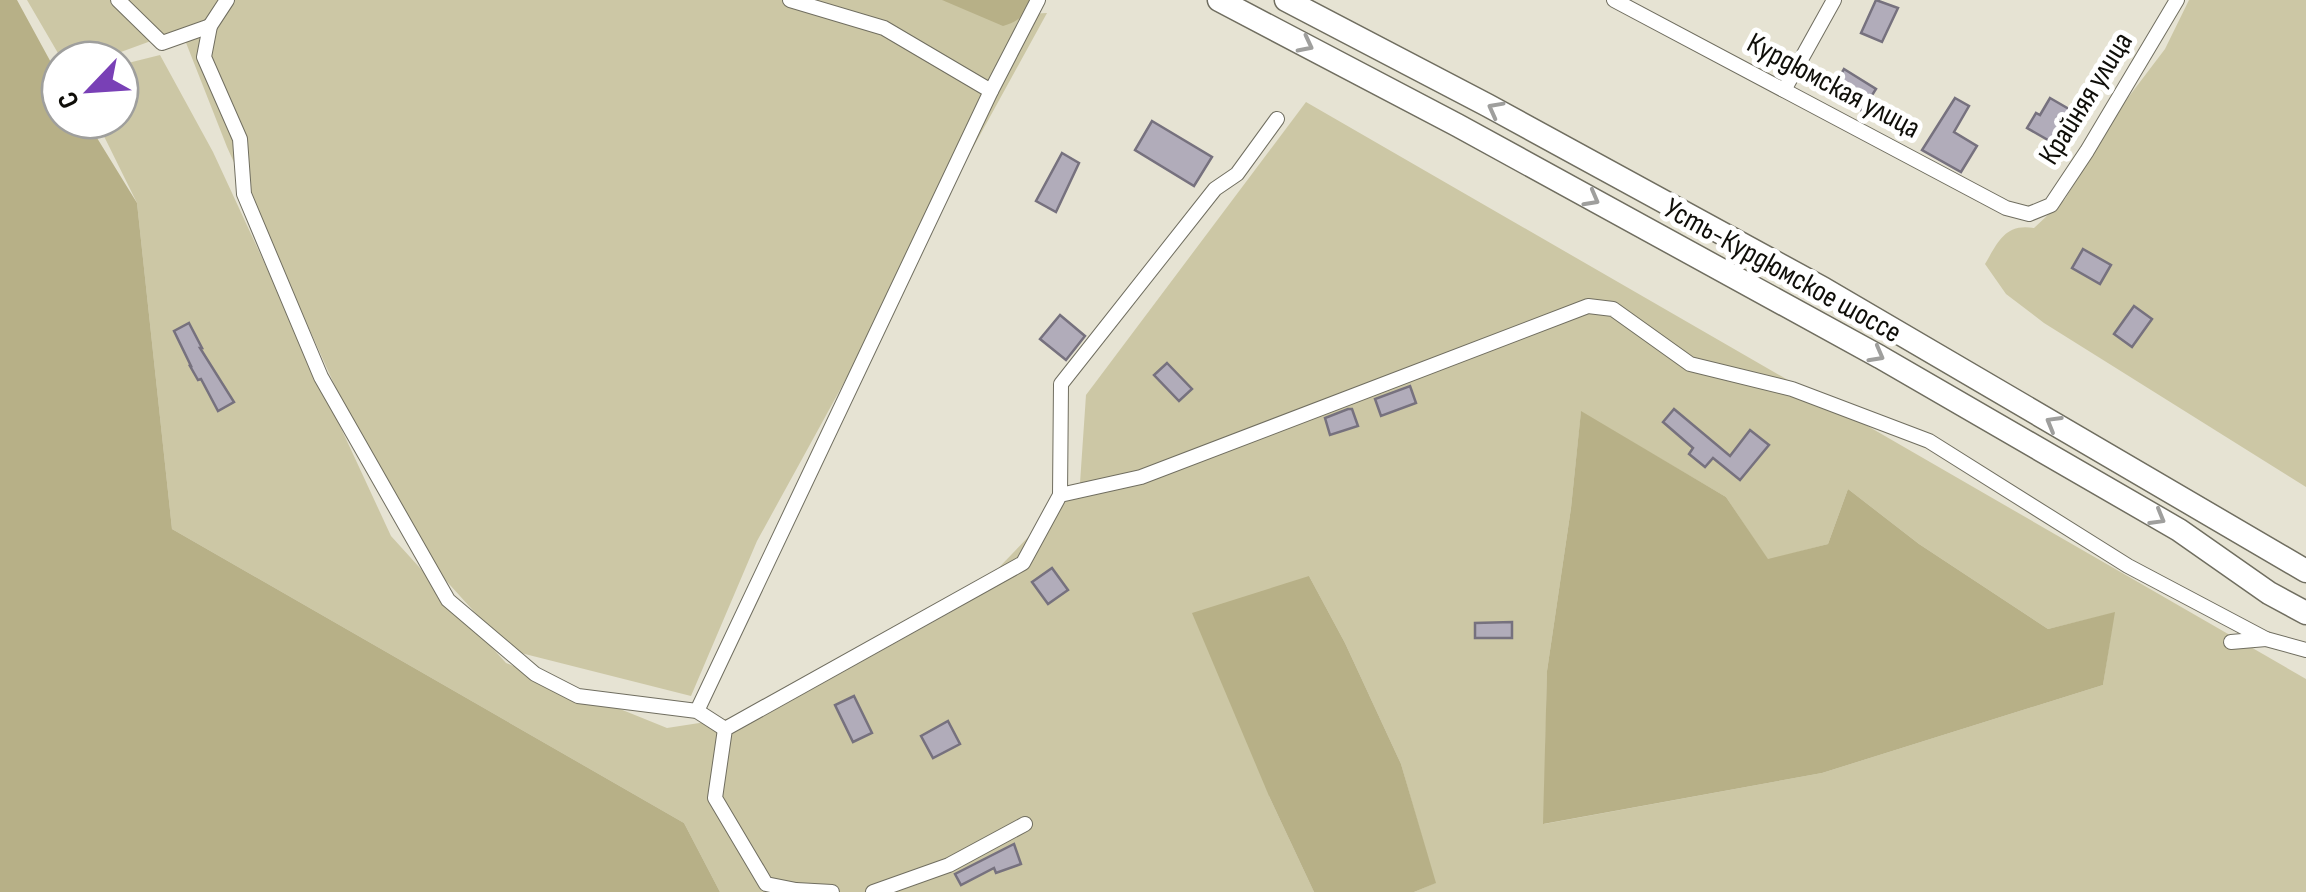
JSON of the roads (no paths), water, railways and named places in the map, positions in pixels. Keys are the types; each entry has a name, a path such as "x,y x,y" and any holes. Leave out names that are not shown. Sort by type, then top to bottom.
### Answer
{"main road":[{"name":"Усть-Курдюмское шоссе","path":"1220,0 1441,116 1880,357 2178,530 2306,613"},
{"name":"Усть-Курдюмское шоссе","path":"1286,0 1824,289 2297,566"}],"street":[{"path":"118,0 162,43 210,26"},
{"path":"228,0 210,26 204,57 240,139 244,194 321,377 448,600 535,674 578,696 698,711 725,730"},
{"path":"790,0 884,28 991,91"},
{"path":"698,711 991,91 1038,0"},
{"name":"Курдюмская улица","path":"1614,0 2006,208 2030,214"},
{"path":"1784,90 1834,0"},
{"name":"Крайняя улица","path":"2030,214 2050,205 2178,0"},
{"path":"725,730 1022,563 1060,495 1062,384 1215,189 1237,174 1277,119"},
{"path":"1060,495 1141,477 1588,306 1614,310 1690,364 1792,389 1928,441 2128,566 2306,661"},
{"path":"2231,642 2266,639 2306,650"},
{"path":"725,730 715,798 766,884 832,892"},
{"path":"873,892 950,865 1025,824"}]}
